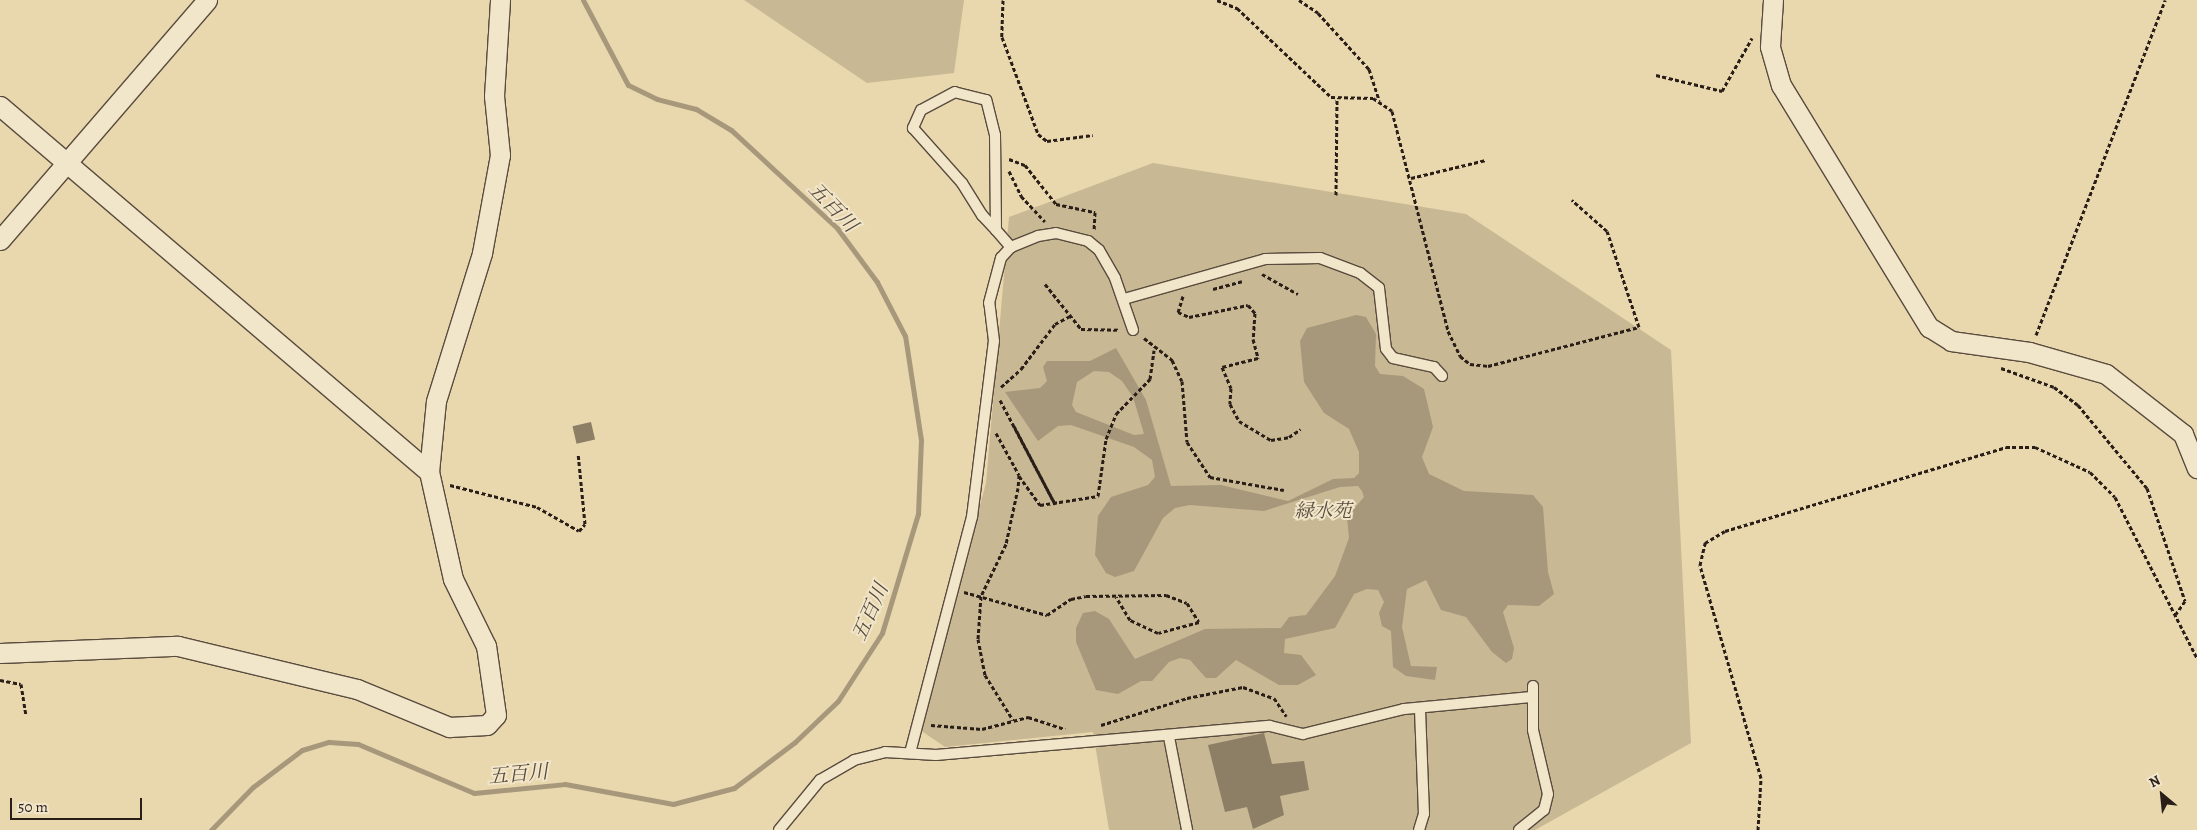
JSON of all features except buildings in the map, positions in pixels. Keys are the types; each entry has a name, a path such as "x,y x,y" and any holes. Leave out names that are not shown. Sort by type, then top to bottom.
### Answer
{"street":[{"path":"0,240 207,0"},
{"path":"0,654 178,646 357,689 450,727 487,725 496,715 496,699 486,646 453,579 429,472 436,400 482,253 500,155 494,96 500,0"},
{"path":"1773,0 1770,47 1780,85 1929,327 1951,341 2029,352 2106,374 2190,435 2197,468"},
{"path":"0,106 429,472"}],"lane":[{"path":"996,230 998,160 986,100 955,92 921,110 912,122 996,230 1011,247"},
{"path":"910,753 972,517 984,412 984,395 994,341 991,285 1011,247 1056,233 1092,244 1099,250 1124,299 1133,330"},
{"path":"1124,299 1265,259 1320,258 1360,273 1379,288 1386,350 1392,358 1434,367 1442,376"},
{"path":"779,830 820,780 854,760 885,752 910,753 1286,728 1303,734 1420,709 1532,692 1533,730 1548,794 1544,810 1518,830"},
{"path":"1420,709 1424,814 1420,830"},
{"path":"1169,737 1187,830"}],"path":[{"path":"1003,0 1002,37 1038,134 1047,141 1093,135"},
{"path":"1217,0 1237,8 1298,70 1337,98 1379,100 1392,111 1411,178 1448,331 1460,356 1470,364 1488,366 1640,327 1607,231 1572,200"},
{"path":"1299,0 1318,13 1369,69 1376,80 1379,100"},
{"path":"2029,352 2164,0"},
{"path":"1656,75 1722,91 1756,31"},
{"path":"1336,195 1337,98"},
{"path":"1056,233 1022,196 998,160 1010,159 1025,164 1056,204 1095,212 1092,244"},
{"path":"1411,178 1486,160"},
{"path":"1254,276 1269,276 1298,294"},
{"path":"1206,290 1224,289 1249,278"},
{"path":"1046,284 1081,329 1094,332 1133,330 1154,350 1172,360 1182,381 1187,442 1210,477 1284,490"},
{"path":"1192,292 1185,294 1179,303 1181,315 1206,316 1248,305 1255,313 1252,339 1258,358 1222,367 1231,388 1230,404 1239,421 1271,440 1290,437 1301,428"},
{"path":"984,395 1005,385 1055,324 1070,316"},
{"path":"984,412 1035,503 1055,504 1098,496 1106,439 1116,414 1150,379 1154,350"},
{"path":"1996,366 2054,387 2078,405 2141,481 2155,507 2183,591 2185,601 2176,614"},
{"path":"984,395 998,398 1055,504"},
{"path":"1758,830 1761,778 1700,565 1705,543 1725,531 2006,447 2035,447 2090,472 2115,497 2197,658"},
{"path":"429,472 438,482 537,507 579,531 585,524 578,453"},
{"path":"1013,720 985,676 978,639 981,596 1006,544 1019,475"},
{"path":"954,589 1047,615 1076,598 1116,597 1180,598 1199,622 1158,633 1130,620 1116,597"},
{"path":"0,680 21,684 26,714"},
{"path":"1097,726 1243,687 1264,692 1282,705 1286,728"},
{"path":"918,722 982,729 1028,717 1075,730"}],"green space":[{"path":"744,0 964,0 954,73 867,83"},
{"name":"緑水苑","path":"1153,163 1466,214 1671,350 1691,743 1535,830 1109,830 1093,732 945,747 920,730 986,483 1009,217"}],"shaded area":[{"path":"1356,315 1366,317 1376,334 1375,366 1380,374 1403,376 1424,389 1433,427 1422,457 1429,474 1464,491 1533,495 1543,507 1548,572 1554,594 1539,606 1508,605 1503,612 1514,648 1512,659 1506,663 1492,652 1466,617 1441,610 1426,580 1407,589 1402,627 1411,666 1437,667 1435,680 1406,676 1393,667 1391,631 1382,626 1379,613 1384,602 1378,590 1367,589 1354,594 1335,628 1285,639 1284,653 1301,655 1316,675 1298,685 1279,685 1236,660 1216,678 1206,678 1190,660 1180,658 1169,662 1152,681 1141,681 1118,694 1096,690 1076,642 1076,628 1083,613 1095,611 1109,619 1135,659 1205,629 1281,628 1289,617 1306,615 1335,576 1349,538 1347,517 1364,497 1358,486 1340,487 1264,511 1190,505 1175,508 1163,518 1134,571 1115,577 1106,573 1095,555 1098,516 1111,497 1148,485 1155,477 1152,460 1134,447 1071,425 1058,426 1038,441 1005,392 1040,388 1047,381 1043,367 1047,361 1090,361 1116,348 1146,400 1171,486 1221,485 1288,501 1333,479 1354,478 1359,473 1359,452 1349,429 1324,413 1304,382 1300,341 1307,328","holes":["1094,371 1109,372 1122,381 1133,397 1144,434 1134,435 1076,412 1072,405 1077,382"]}],"waterway":[{"name":"五百川","path":"211,830 253,787 302,750 329,742 358,744 474,793 565,784 673,804 734,788 795,742 838,701 882,633 918,514 921,440 905,336 877,282 837,228 731,130 696,109 657,99 628,85 583,0"}]}
